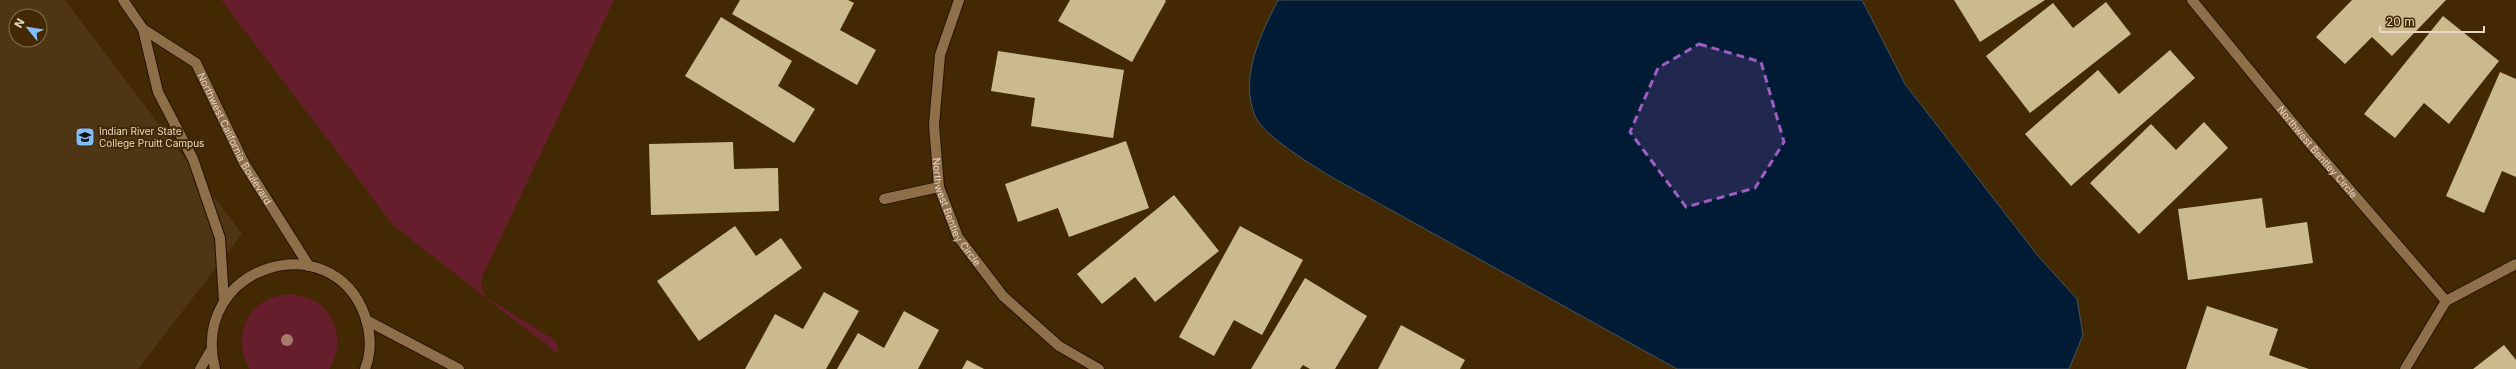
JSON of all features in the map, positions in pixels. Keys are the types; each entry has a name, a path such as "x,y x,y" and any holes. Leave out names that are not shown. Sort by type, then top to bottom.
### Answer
{"street":[{"name":"Northwest California Boulevard","path":"123,0 143,29 158,92 193,159 220,238 224,301"},
{"name":"Northwest Bentley Circle","path":"959,0 940,55 934,125 938,186 958,237 1003,296 1059,346 1099,369"},
{"name":"Northwest Bentley Circle","path":"2192,0 2306,139 2446,301"},
{"name":"Northwest California Boulevard","path":"143,29 196,63 244,163 309,266"},
{"path":"884,199 938,186"},
{"path":"216,369 211,350 214,324 224,301 242,280 266,268 293,264 319,269 343,282 360,304 370,329 370,356 365,369"},
{"path":"2405,369 2446,301 2516,264"},
{"path":"366,320 459,369"},
{"path":"200,369 211,350"}],"highlighted area":[{"path":"1699,44 1761,62 1784,142 1755,188 1686,207 1630,132 1658,68"}],"shaded area":[{"name":"Indian River State College Pruitt Campus","path":"0,0 65,0 242,234 138,369 0,369"},
{"path":"221,0 614,0 482,277 481,287 486,297 556,341 558,354 394,226"},
{"path":"288,294 313,300 320,304 331,318 335,326 337,344 336,353 329,369 250,369 243,353 242,344 242,335 247,318 252,311 262,303"}],"water":[{"path":"1278,0 1862,0 1905,84 2038,256 2077,299 2083,335 2069,369 1677,369 1328,175 1287,148 1267,132 1255,116 1249,86 1254,56 1259,41"}],"building":[{"path":"740,0 848,0 854,3 840,30 876,50 857,85 732,14"},
{"path":"1070,0 1166,1 1132,62 1058,21"},
{"path":"1954,0 2045,0 1980,42"},
{"path":"2352,0 2446,0 2392,56 2372,37 2345,64 2316,37"},
{"path":"2106,2 2131,34 2030,113 1986,56 2053,3 2073,28"},
{"path":"2443,16 2499,61 2449,124 2424,103 2395,138 2364,114"},
{"path":"721,17 792,61 778,86 815,109 794,143 685,76"},
{"path":"2170,50 2195,78 2071,186 2025,134 2098,70 2119,94"},
{"path":"998,51 1124,70 1113,138 1031,126 1035,98 991,91"},
{"path":"2500,72 2516,79 2516,177 2502,171 2484,213 2446,196"},
{"path":"2204,122 2228,148 2139,234 2090,183 2151,124 2176,150"},
{"path":"1126,141 1149,208 1069,237 1058,208 1018,222 1005,184"},
{"path":"733,142 734,169 778,168 779,211 651,215 649,144"},
{"path":"1174,195 1219,251 1155,302 1135,277 1102,304 1077,274"},
{"path":"2262,198 2266,228 2307,222 2313,263 2188,280 2178,209"},
{"path":"735,226 756,256 781,238 802,268 699,341 657,281"},
{"path":"1240,226 1303,260 1262,335 1234,320 1214,356 1179,337"},
{"path":"1305,278 1367,316 1335,369 1310,369 1303,365 1300,369 1251,369"},
{"path":"824,292 859,311 826,369 745,369 775,314 803,329"},
{"path":"2207,306 2278,329 2269,355 2309,369 2186,369"},
{"path":"904,311 939,330 918,369 837,369 858,333 884,348"},
{"path":"1401,325 1465,360 1460,369 1378,369"},
{"path":"2504,345 2516,360 2516,369 2473,369"},
{"path":"967,360 984,369 962,369"}],"place":[{"name":"Indian River State College Pruitt Campus","path":"85,137"}]}
